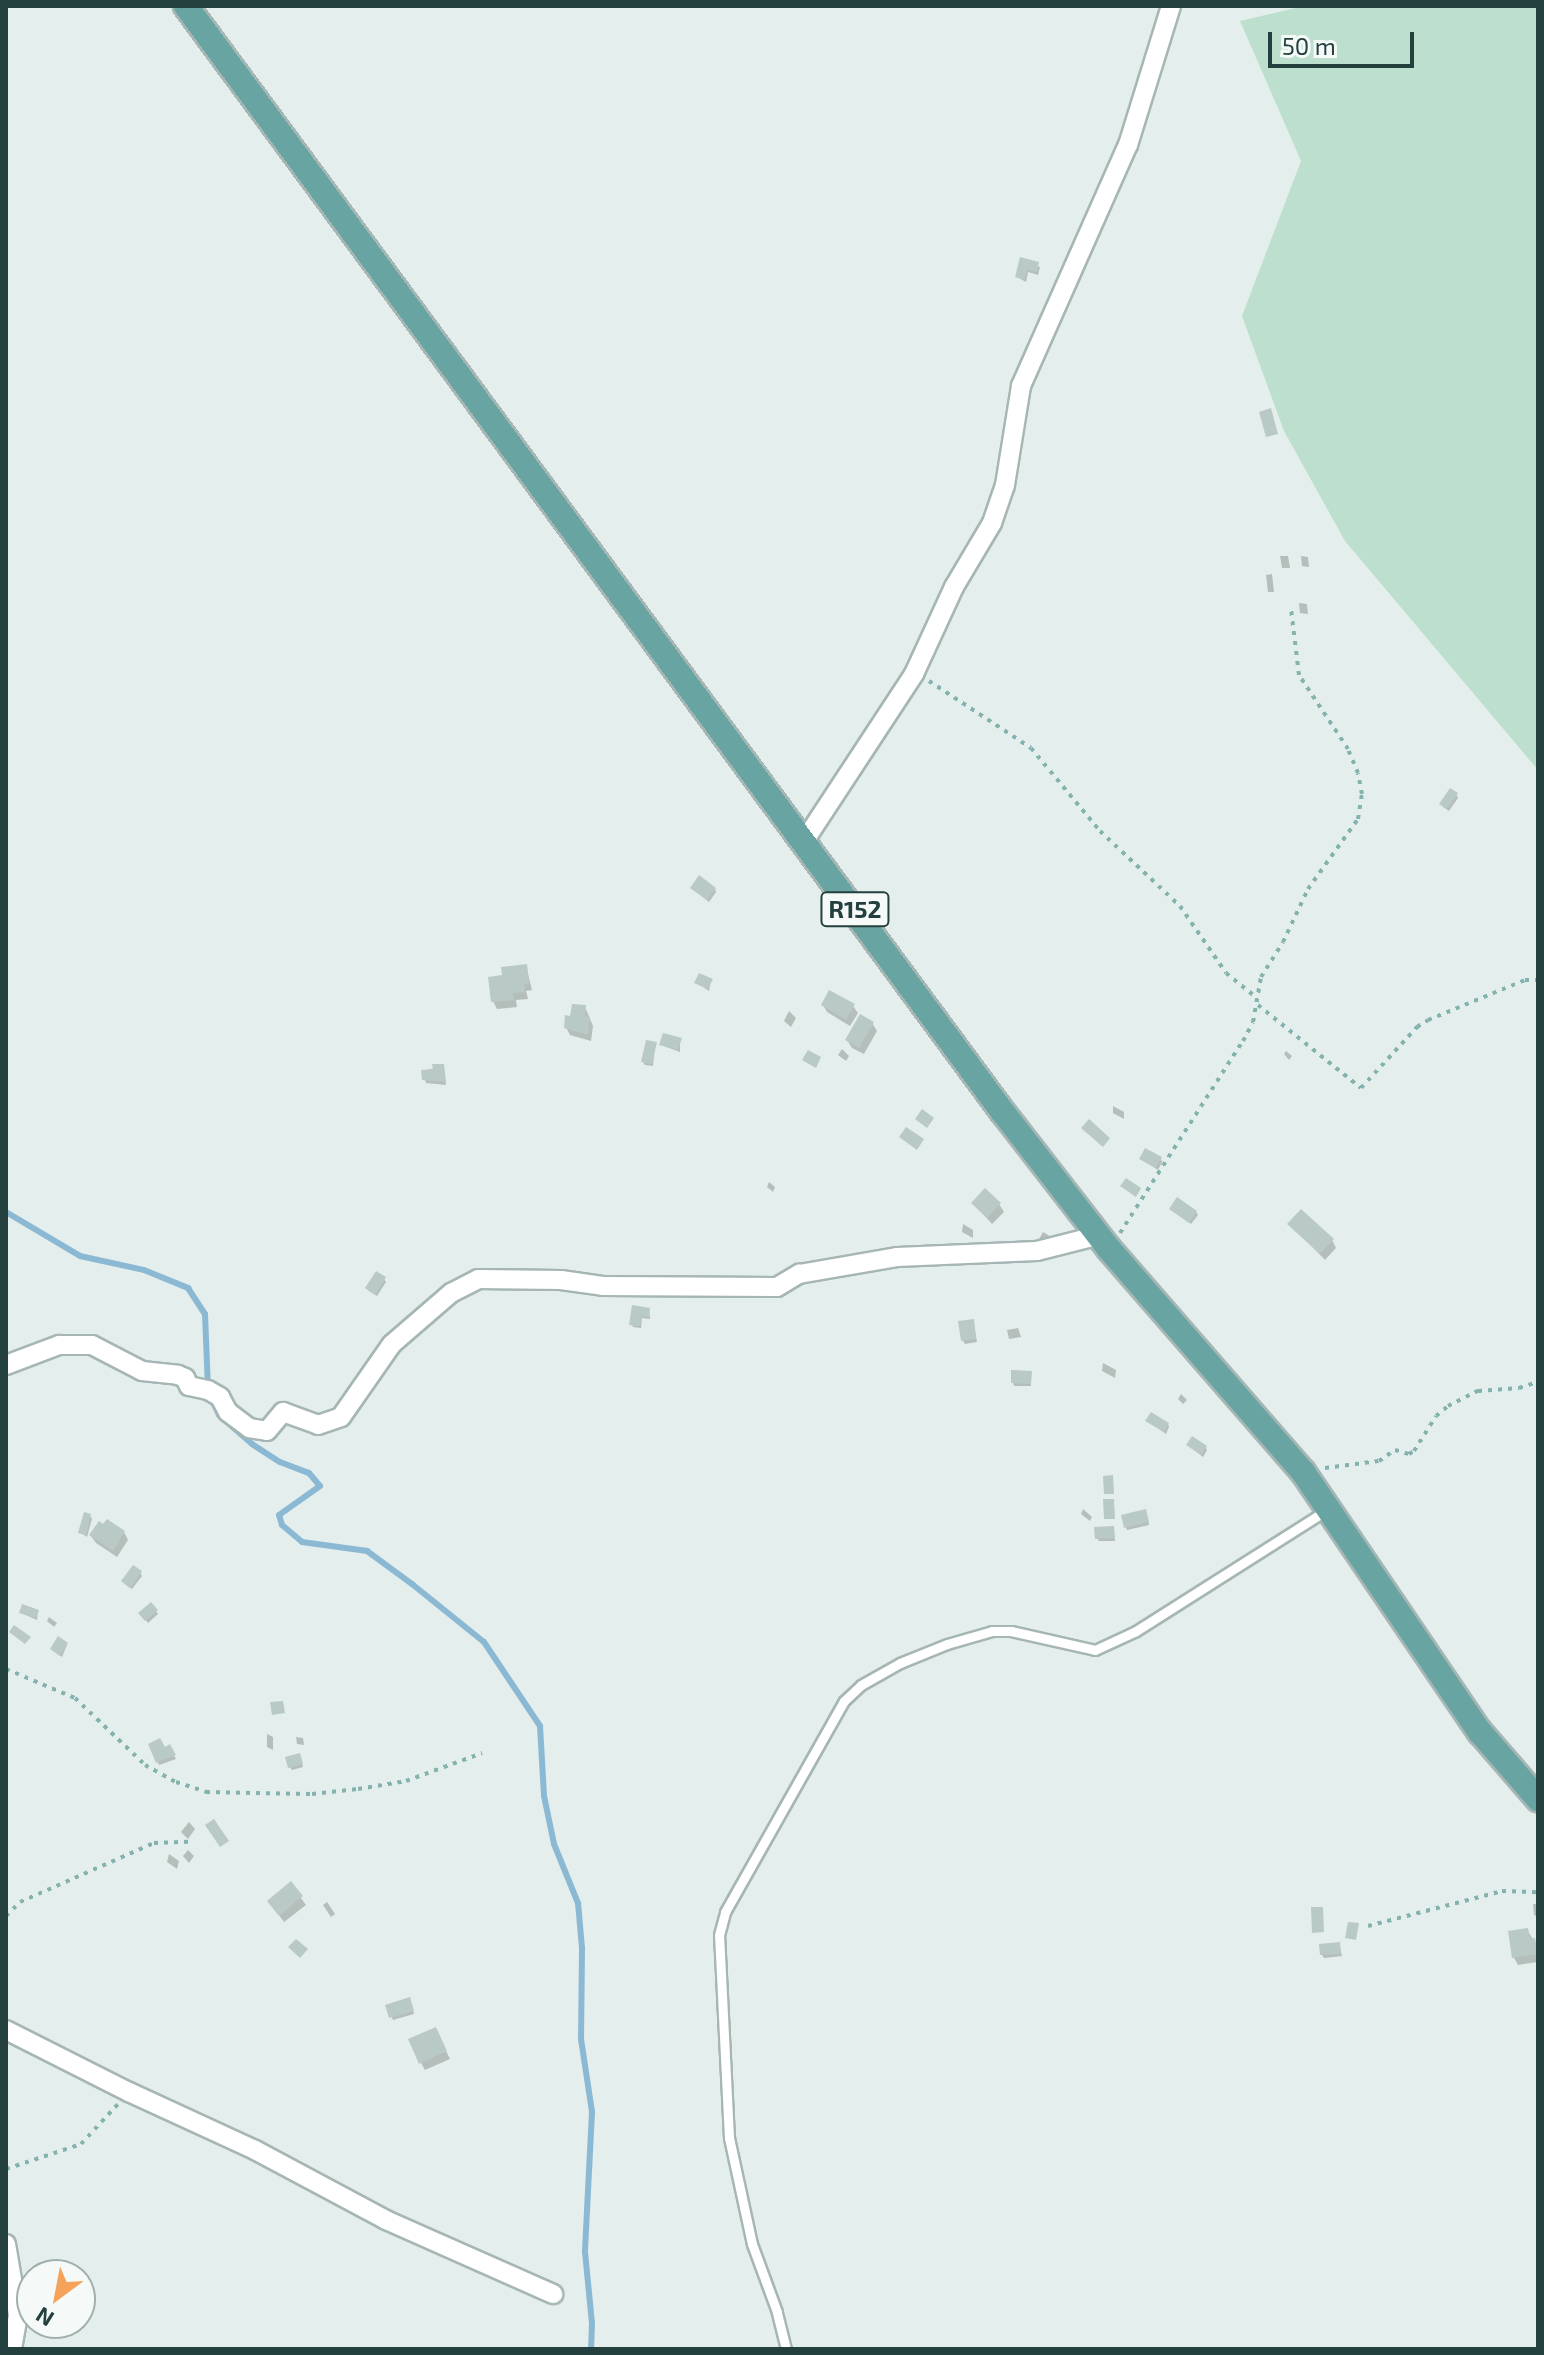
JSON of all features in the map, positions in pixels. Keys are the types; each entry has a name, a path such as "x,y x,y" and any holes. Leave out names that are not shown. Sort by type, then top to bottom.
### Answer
{"main road":[{"name":"R152","path":"186,6 805,840 1002,1111 1105,1242 1303,1472 1330,1507 1480,1732 1538,1799"}],"street":[{"path":"805,840 914,674 954,587 997,511 1021,386 1128,145 1171,6"},
{"path":"6,1365 59,1345 92,1345 142,1371 185,1378 189,1386 208,1390 220,1397 228,1412 249,1428 267,1431 283,1412 318,1425 341,1417 392,1344 451,1293 478,1279 561,1280 603,1286 777,1287 799,1274 897,1257 1037,1251 1105,1242"},
{"path":"6,2030 129,2092 255,2150 386,2220 553,2294"},
{"path":"6,2244 18,2315 12,2349"}],"lane":[{"path":"786,2349 777,2312 752,2244 729,2138 719,1935 725,1912 844,1701 861,1685 900,1663 947,1644 992,1631 1011,1631 1095,1650 1136,1631 1330,1507"}],"path":[{"path":"1105,1242 1221,1079 1253,1022 1261,977 1283,942 1308,889 1358,819 1362,794 1348,749 1299,675 1291,609"},
{"path":"914,674 1011,732 1031,748 1100,831 1180,906 1226,973 1257,998"},
{"path":"1258,1005 1361,1088 1428,1020 1525,980 1538,980"},
{"path":"1303,1472 1379,1461 1395,1450 1409,1454 1436,1416 1448,1406 1478,1391 1519,1388 1538,1382"},
{"path":"6,1669 75,1698 145,1765 176,1782 206,1792 312,1794 358,1789 406,1781 482,1753"},
{"path":"6,1916 20,1902 154,1843 188,1842"},
{"path":"1368,1926 1502,1891 1538,1892"},
{"path":"6,2169 81,2144 129,2092"}],"green space":[{"path":"1305,6 1538,6 1538,770 1345,541 1284,431 1242,316 1301,161 1240,21"}],"building":[{"path":"1020,257 1039,262 1037,272 1027,270 1025,280 1015,277"},
{"path":"1271,408 1278,434 1266,437 1259,412"},
{"path":"1450,788 1458,793 1447,809 1439,804"},
{"path":"699,875 716,888 707,900 690,888"},
{"path":"527,964 529,983 524,984 525,992 513,993 514,1000 491,1002 488,977 502,975 501,967"},
{"path":"699,973 713,979 708,989 694,983"},
{"path":"829,990 855,1004 846,1020 821,1005"},
{"path":"572,1004 586,1005 585,1016 590,1017 588,1035 564,1028 565,1015 570,1016"},
{"path":"860,1014 874,1022 859,1048 845,1040"},
{"path":"663,1033 682,1038 678,1050 659,1045"},
{"path":"646,1040 657,1042 652,1064 641,1062"},
{"path":"808,1050 821,1057 816,1068 802,1060"},
{"path":"432,1064 444,1064 446,1082 422,1080 421,1070 433,1069"},
{"path":"922,1109 934,1118 927,1128 915,1119"},
{"path":"1089,1119 1110,1138 1103,1147 1081,1128"},
{"path":"906,1127 924,1139 917,1150 899,1137"},
{"path":"1145,1148 1162,1157 1156,1168 1139,1159"},
{"path":"1126,1178 1141,1188 1136,1197 1120,1186"},
{"path":"985,1188 1001,1203 987,1218 971,1203"},
{"path":"1177,1197 1197,1211 1189,1223 1169,1209"},
{"path":"1301,1209 1334,1239 1320,1254 1287,1224"},
{"path":"376,1271 386,1277 375,1295 365,1288"},
{"path":"632,1305 650,1308 649,1317 642,1316 640,1326 629,1325"},
{"path":"974,1319 976,1339 961,1341 958,1321"},
{"path":"1011,1370 1032,1371 1031,1384 1011,1383"},
{"path":"1151,1412 1169,1423 1164,1432 1145,1421"},
{"path":"1192,1436 1207,1446 1201,1455 1186,1445"},
{"path":"1113,1475 1114,1494 1104,1494 1103,1476"},
{"path":"1103,1499 1114,1499 1115,1519 1104,1519"},
{"path":"1146,1509 1149,1522 1124,1528 1121,1515"},
{"path":"84,1512 91,1514 86,1535 78,1533"},
{"path":"107,1519 125,1531 113,1551 89,1535 99,1521 103,1524"},
{"path":"1114,1526 1115,1538 1095,1539 1094,1527"},
{"path":"133,1565 142,1571 130,1588 121,1581"},
{"path":"151,1602 158,1610 145,1621 138,1613"},
{"path":"22,1604 39,1610 36,1618 19,1613"},
{"path":"14,1625 31,1637 25,1644 9,1632"},
{"path":"58,1636 68,1643 60,1656 50,1649"},
{"path":"283,1701 285,1713 272,1715 270,1702"},
{"path":"160,1738 165,1747 170,1744 176,1755 156,1763 148,1744"},
{"path":"300,1753 303,1764 288,1768 285,1757"},
{"path":"214,1819 229,1841 220,1847 205,1825"},
{"path":"291,1881 303,1896 279,1916 267,1901"},
{"path":"1311,1907 1323,1907 1324,1932 1312,1933"},
{"path":"1348,1922 1359,1923 1356,1940 1345,1938"},
{"path":"1528,1928 1530,1939 1535,1938 1538,1954 1512,1958 1508,1931"},
{"path":"296,1939 308,1949 300,1958 288,1947"},
{"path":"1340,1942 1341,1954 1320,1955 1319,1944"},
{"path":"410,1997 414,2011 389,2018 385,2005"},
{"path":"436,2027 447,2051 419,2064 408,2039"}],"waterway":[{"path":"6,1212 80,1256 144,1270 188,1288 205,1314 208,1388"},
{"path":"213,1402 219,1415 252,1444 280,1462 309,1473 320,1486 279,1515 282,1525 302,1542 367,1551 412,1584 484,1642 540,1726 544,1796 554,1844 578,1903 582,1948 581,2039 592,2112 585,2252 592,2323 591,2349"}]}
